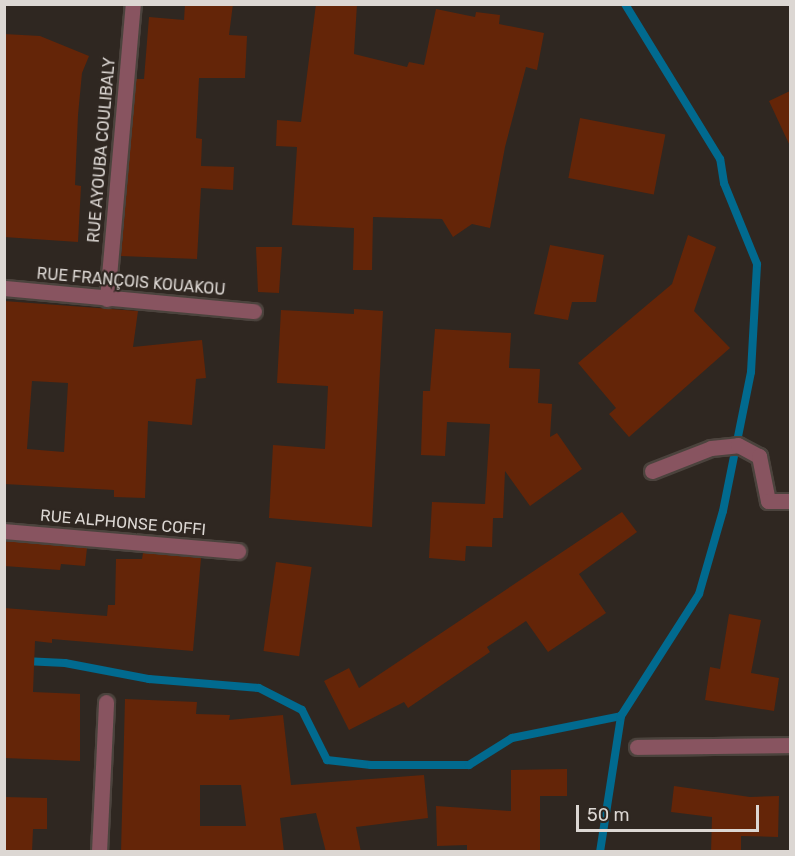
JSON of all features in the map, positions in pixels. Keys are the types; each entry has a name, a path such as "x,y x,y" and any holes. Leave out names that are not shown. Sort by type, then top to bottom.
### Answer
{"street":[{"name":"RUE AYOUBA COULIBALY","path":"107,299 133,4"},
{"name":"RUE FRANÇOIS KOUAKOU","path":"4,288 254,311"},
{"path":"652,471 711,448 738,445 759,456 768,501 790,501"},
{"name":"RUE ALPHONSE COFFI","path":"4,531 238,551"},
{"path":"99,852 106,702"},
{"path":"637,747 790,745"}],"building":[{"path":"185,4 233,4 229,35 247,36 245,78 199,78 196,138 202,139 201,166 234,167 233,190 201,188 197,259 121,256 136,79 144,79 149,17 184,20"},
{"path":"316,4 357,4 354,54 407,67 409,62 424,65 436,9 475,17 476,12 500,15 499,24 544,33 537,70 526,67 505,147 490,228 472,224 453,237 442,219 373,217 372,270 353,270 354,228 292,225 297,147 276,146 277,120 301,122"},
{"path":"4,34 40,36 89,56 82,73 78,115 75,185 81,186 78,242 4,237"},
{"path":"790,91 790,146 769,101"},
{"path":"580,118 665,135 654,194 568,178"},
{"path":"688,235 716,247 694,311 730,348 629,437 609,414 616,408 578,363 672,284"},
{"path":"550,245 604,255 596,302 572,302 568,320 534,314"},
{"path":"256,247 282,247 279,293 258,292"},
{"path":"4,301 138,311 133,347 202,340 206,378 196,379 192,425 148,421 145,498 114,497 114,490 4,484","holes":["32,381 68,383 64,452 27,449"]},
{"path":"354,309 383,311 372,527 269,518 273,445 325,449 328,386 277,383 281,310 354,314"},
{"path":"435,329 511,333 509,368 540,369 538,403 552,404 550,437 557,433 582,469 530,506 505,471 503,518 493,518 492,547 466,546 465,561 429,558 432,502 485,504 490,424 447,422 445,456 421,455 423,391 430,391"},
{"path":"622,512 637,532 579,574 606,613 548,652 526,621 487,647 490,652 408,708 404,702 349,730 324,681 349,668 359,688"},
{"path":"4,541 87,548 85,566 61,564 60,570 4,566"},
{"path":"143,553 201,558 193,651 52,639 52,643 35,641 33,692 80,694 80,761 4,758 4,608 107,616 108,605 115,605 116,559 142,559"},
{"path":"276,562 312,567 299,656 263,651"},
{"path":"729,614 761,620 751,673 779,678 774,711 705,700 710,667 720,669"},
{"path":"125,699 197,702 196,714 230,715 229,720 283,715 291,785 424,775 428,818 356,827 361,852 326,852 316,813 280,818 284,852 121,852","holes":["200,785 241,785 246,826 200,826"]},
{"path":"567,769 567,796 540,796 540,852 467,852 467,845 437,846 436,806 511,811 511,770"},
{"path":"674,786 750,797 779,796 778,837 741,836 741,852 711,852 712,817 671,812"},
{"path":"4,797 47,798 47,829 33,829 32,852 4,852"}],"waterway":[{"path":"600,852 621,716 699,594 723,511 751,372 757,264 724,183 720,159 625,4"},
{"path":"24,661 65,663 149,679 259,688 302,710 327,760 371,765 469,765 512,738 621,716"}]}
